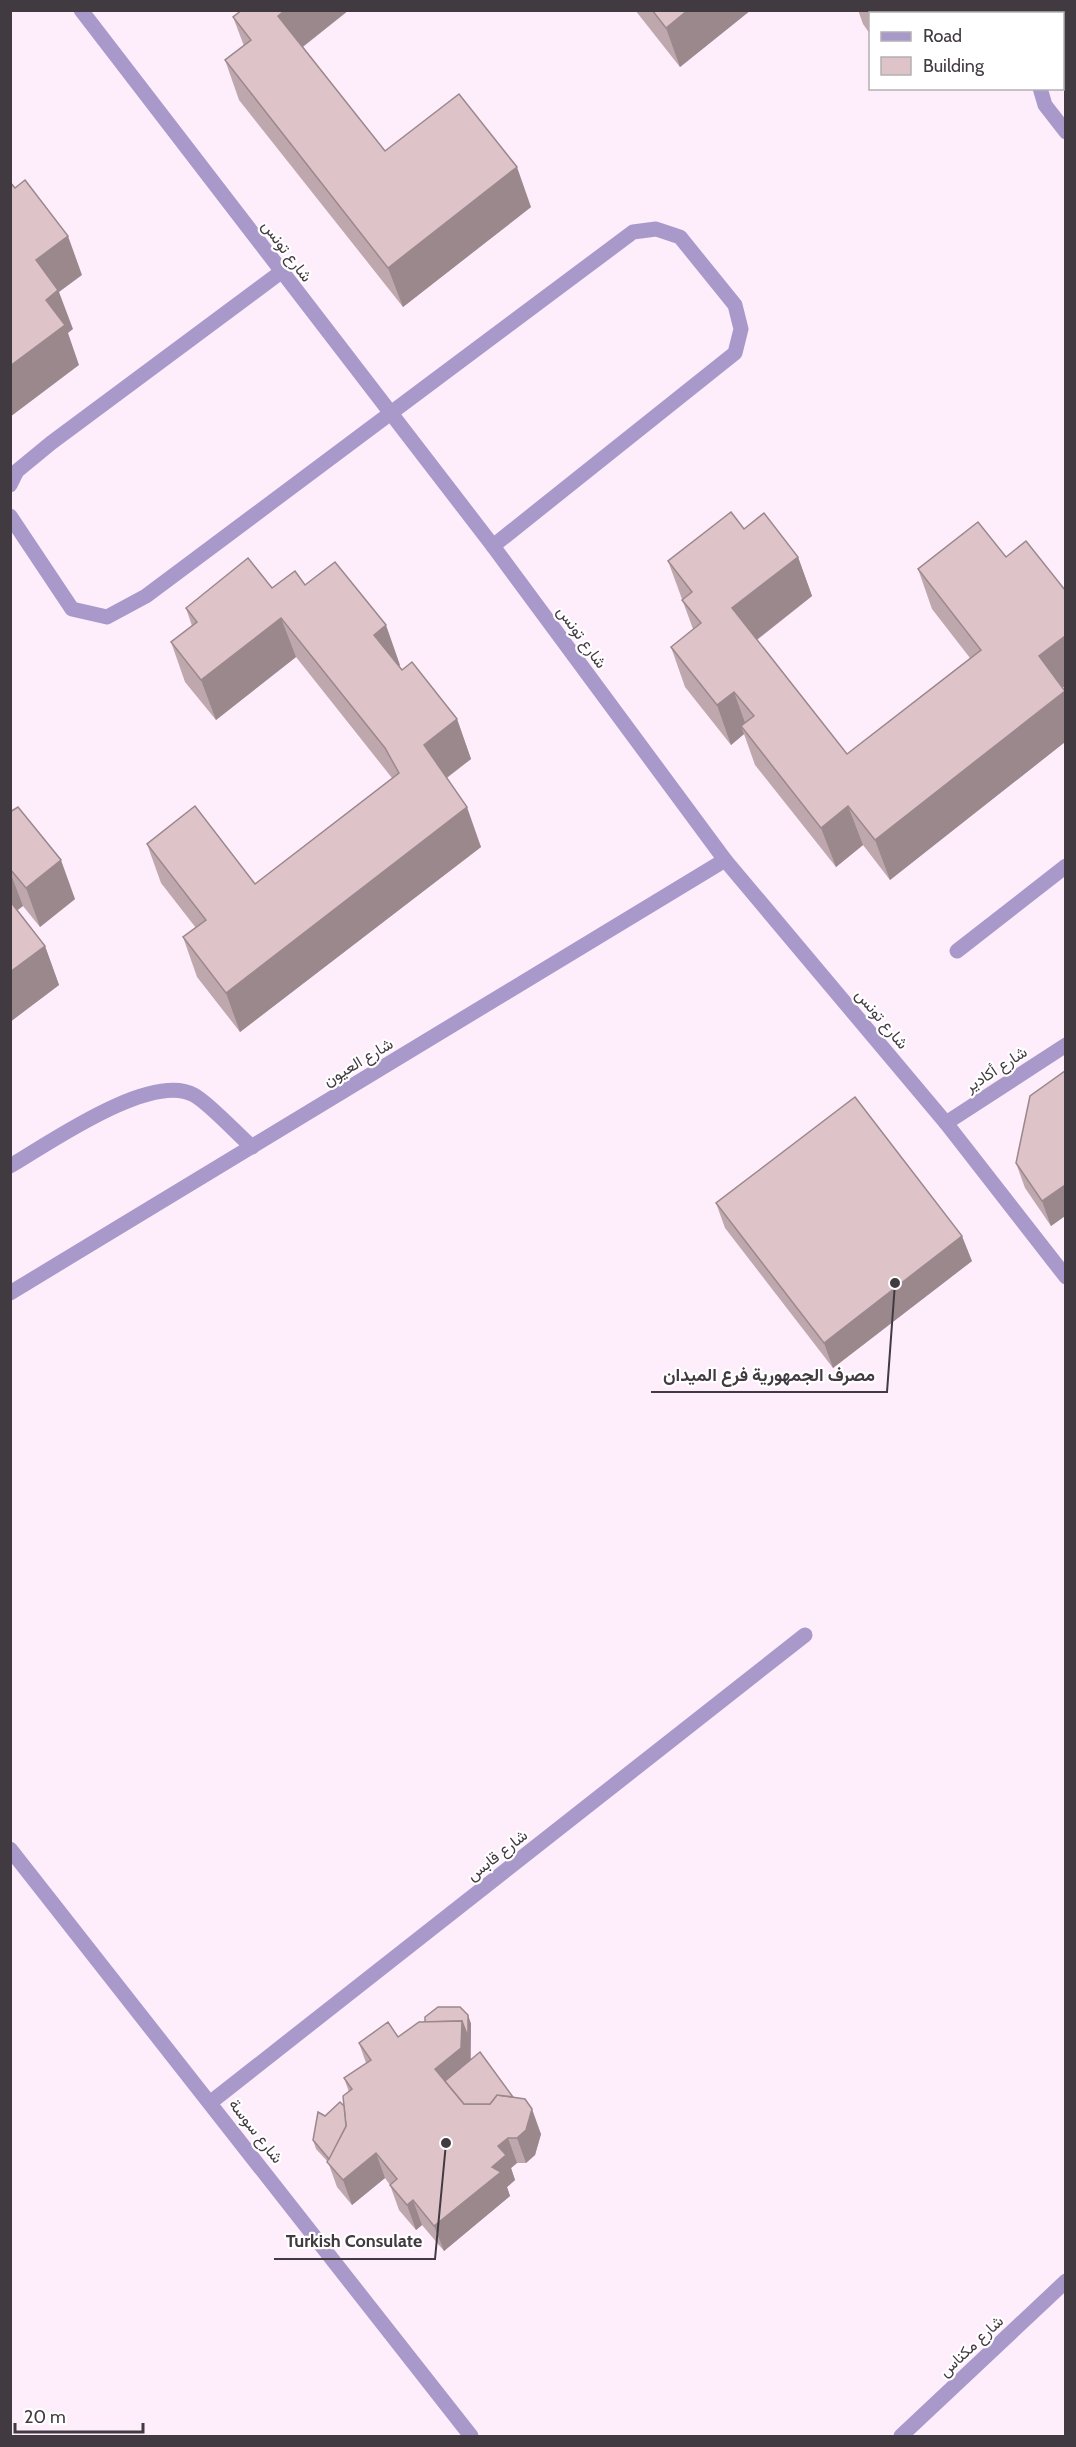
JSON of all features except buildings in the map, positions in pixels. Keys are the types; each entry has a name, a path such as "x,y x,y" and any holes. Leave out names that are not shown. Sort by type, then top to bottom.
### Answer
{"street":[{"name":"شارع تونس","path":"85,12 281,272 493,546 725,860 946,1123 1065,1277"},
{"path":"1041,90 1045,105 1065,132"},
{"path":"10,516 72,609 107,616 146,596 633,232 656,229 680,237 735,305 741,329 735,353 493,546"},
{"path":"10,484 17,471 51,443 281,272"},
{"name":"شارع العيون","path":"10,1293 725,860"},
{"path":"957,951 1065,866"},
{"name":"شارع أكادير","path":"946,1123 1065,1045"},
{"path":"10,1166 106,1110 150,1092 176,1091 194,1094 252,1148"},
{"name":"شارع قابس","path":"211,2102 805,1635"},
{"name":"شارع سوسة","path":"10,1849 211,2102 471,2436"},
{"name":"شارع مكناس","path":"901,2436 1065,2281"}],"place":[{"name":"مصرف الجمهورية فرع الميدان","path":"895,1283"},
{"name":"Turkish Consulate","path":"446,2143"}]}
